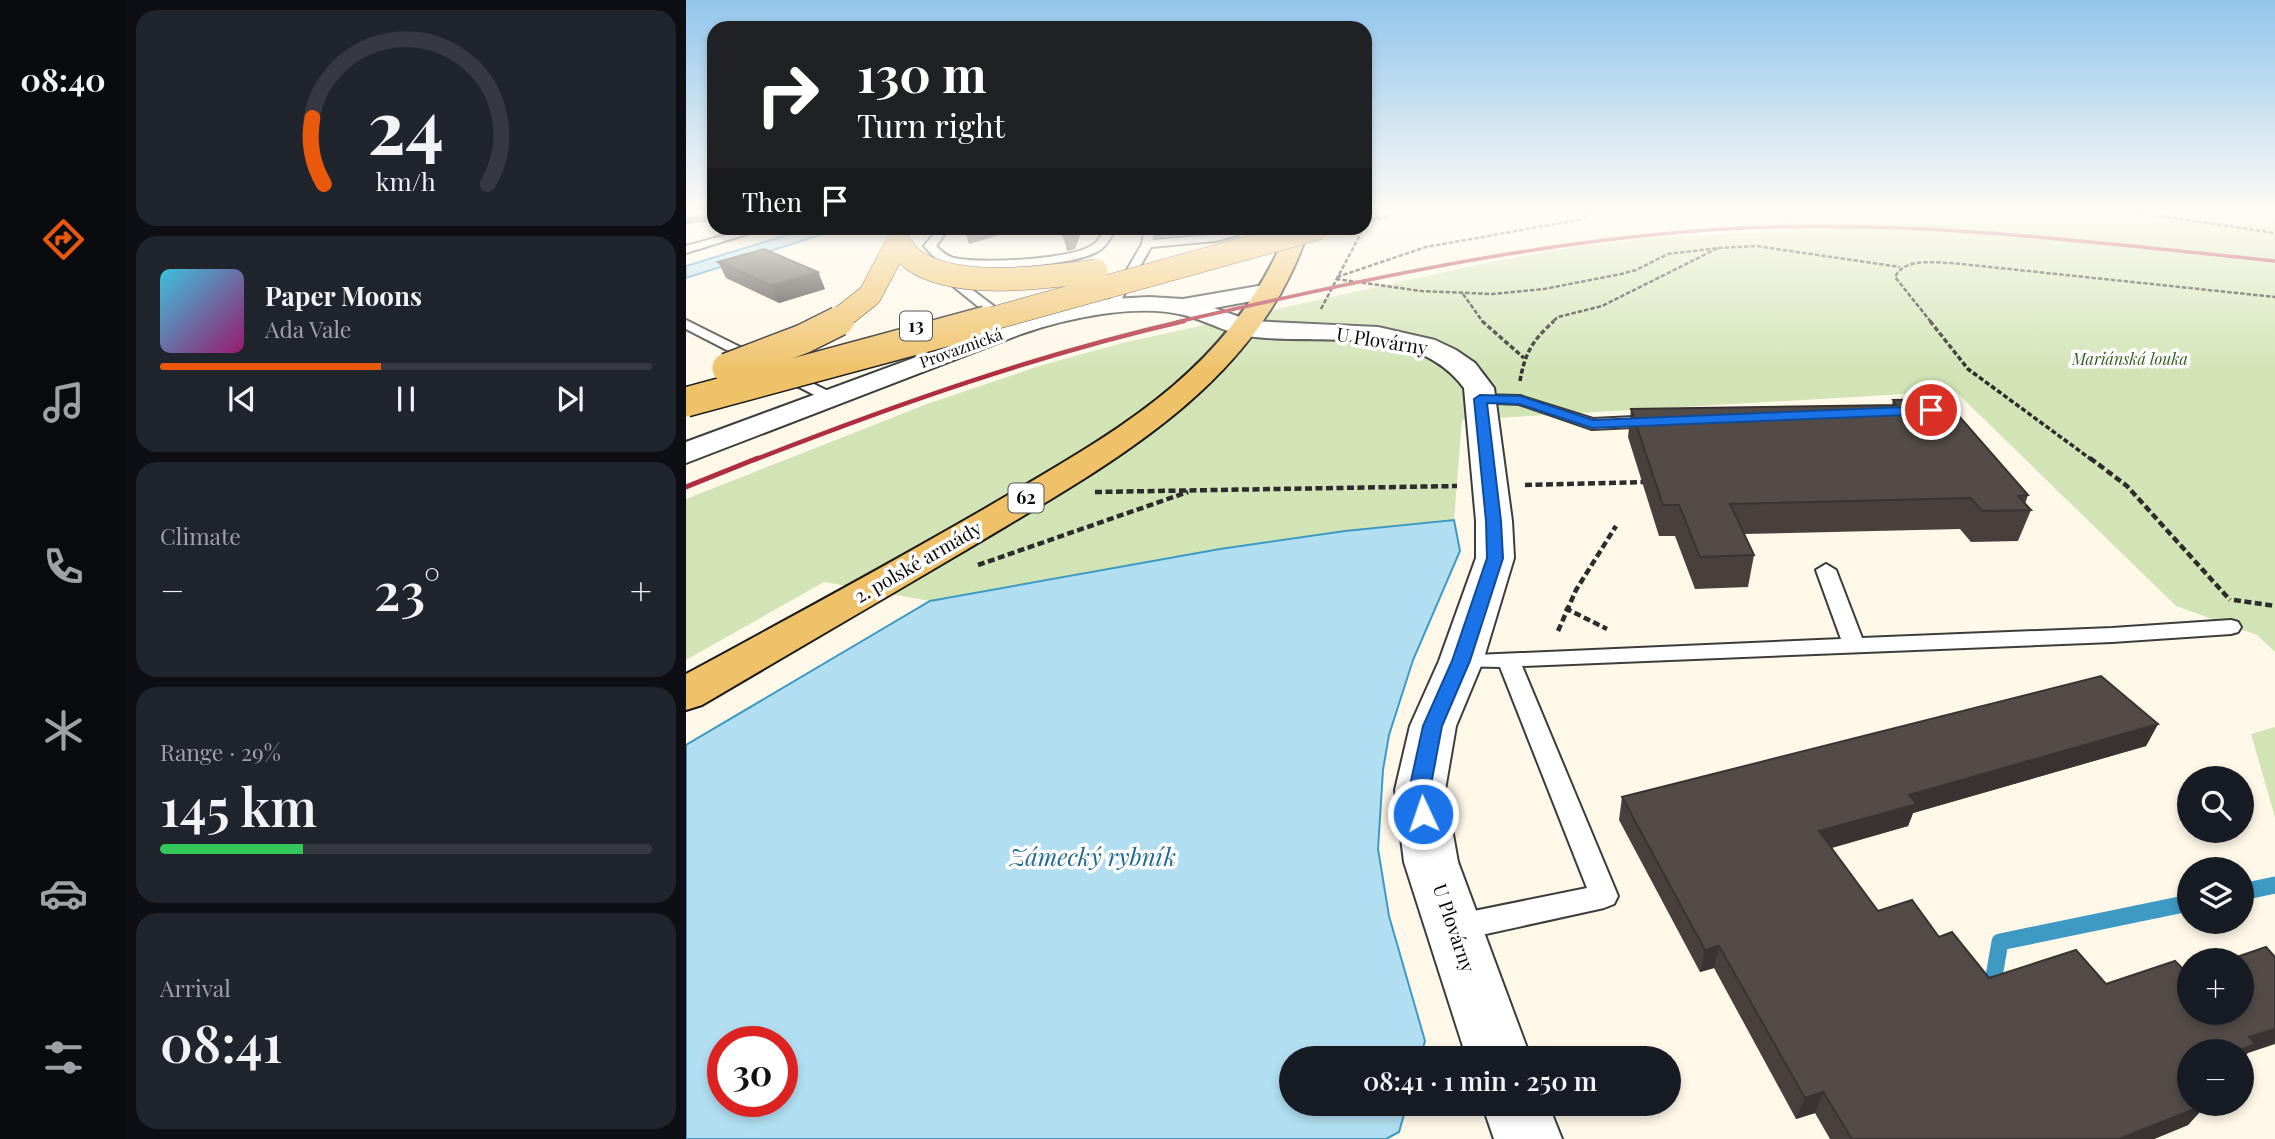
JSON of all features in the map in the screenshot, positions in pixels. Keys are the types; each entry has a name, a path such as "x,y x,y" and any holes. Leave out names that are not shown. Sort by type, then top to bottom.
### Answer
{"main road":[{"path":"686,384 813,334 857,308 877,284 886,266"},
{"path":"924,266 941,272 987,278 1045,277 1091,266"},
{"name":"13","path":"686,384 1100,266"},
{"name":"13","path":"686,402 1183,266"},
{"name":"2. polské armády","path":"686,694 928,558 1138,428 1187,390 1245,328 1270,290 1280,266"}],"street":[{"path":"1183,307 1270,290"},
{"name":"Provaznická","path":"686,453 829,397 1064,313 1112,306 1183,307 1245,328"},
{"name":"U Plovárny","path":"1245,328 1343,333 1420,344 1442,352 1458,362 1472,374 1479,388 1500,400 1494,521 1495,558 1461,661 1433,726 1420,790 1431,862 1495,1046"},
{"path":"1519,1116 1528,1139"}],"lane":[{"path":"940,266 942,275 1016,329"},
{"path":"1112,306 1138,266"},
{"path":"686,324 829,397"},
{"path":"1500,400 1592,424 1673,420"},
{"path":"1826,570 1854,645"},
{"path":"1461,661 2231,627"},
{"path":"1454,928 1604,896 1508,659"}],"path":[{"path":"1318,317 1343,266"},
{"path":"1337,278 1371,266"},
{"path":"1337,278 1408,290 1463,294 1513,293 1544,289 1644,266"},
{"path":"1500,400 1519,374 1524,358 1538,337 1562,314 1602,306 1682,266"},
{"path":"1894,266 1911,266"},
{"path":"1982,266 2275,297"},
{"path":"1900,267 1895,277 1968,369 2127,486 2230,600"},
{"path":"1463,294 1479,320 1524,358"},
{"path":"1513,485 1654,482"},
{"path":"1086,493 1458,486"},
{"path":"973,567 1193,491"},
{"path":"1559,631 1565,608 1600,557 1616,526"},
{"path":"1565,608 1607,629"}],"green space":[{"name":"Mariánská louka","path":"1471,266 2275,266 2275,652 2257,635 2176,606 1955,391 1462,420 1454,520 1345,531 1220,549 930,601 824,582 686,660 686,499 927,404 1039,366 1122,343"},
{"path":"2275,727 2275,817 2251,734"}],"water":[{"path":"686,266 723,266 686,278"},
{"name":"Zámecký rybník","path":"1454,520 1460,551 1413,660 1389,735 1383,770 1378,849 1389,916 1425,1041 1424,1046 1279,1046 1279,1116 1404,1116 1399,1132 1386,1139 686,1139 686,745 930,601 1220,549 1345,531"}],"building":[{"path":"727,266 804,266 818,272 772,286"},
{"path":"1944,399 2028,495 2018,496 2031,510 1982,511 1971,498 1730,504 1754,555 1700,557 1679,505 1663,505 1631,409 1896,405 1893,400"},
{"path":"2101,676 2158,724 1909,795 1917,804 1819,831 1878,911 1912,900 1939,937 1952,932 1989,978 2076,950 2106,984 2175,961 2177,1025 2254,1025 2254,951 2266,947 2275,957 2275,1029 2249,1037 2251,1039 2177,1039 2177,1116 2119,1139 1852,1139 1823,1092 1805,1098 1719,946 1705,950 1622,797"}],"waterway":[{"path":"2254,889 2275,885"},
{"path":"1992,988 2000,942 2177,905"}],"railway":[{"path":"1177,322 1438,266"},
{"path":"754,460 1020,365 1184,321"},
{"path":"686,487 758,458"}],"route":[{"path":"1423,814 1420,790 1433,726 1461,661 1495,558 1494,521 1480,399 1520,400 1592,424 1931,410"}]}
